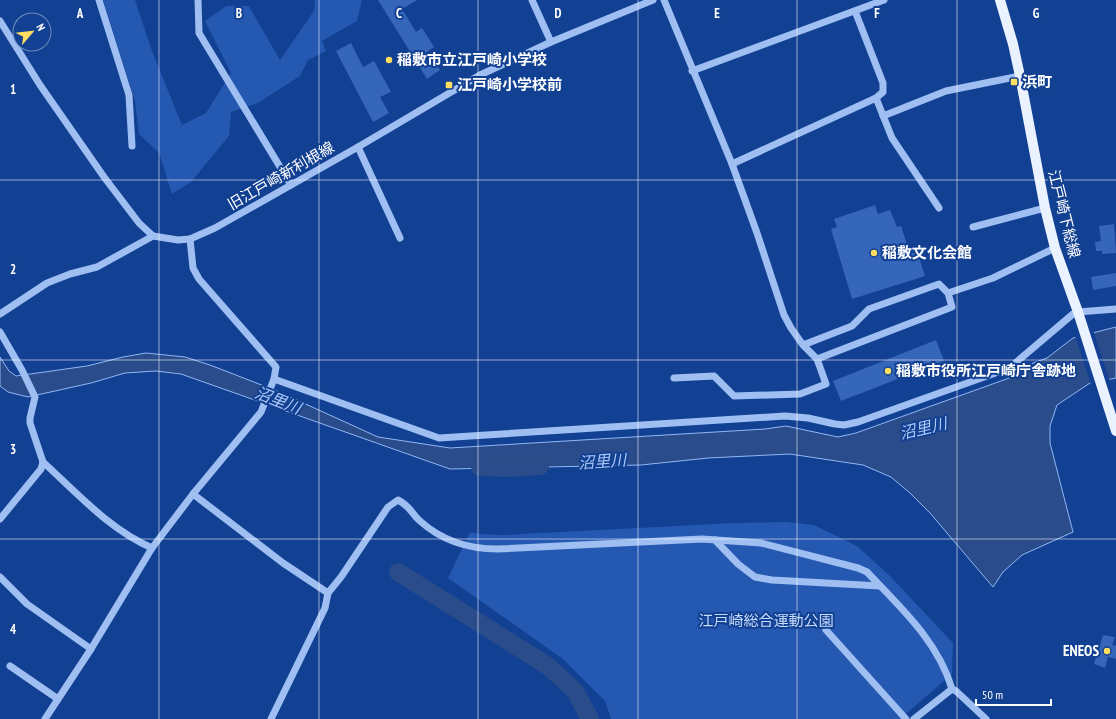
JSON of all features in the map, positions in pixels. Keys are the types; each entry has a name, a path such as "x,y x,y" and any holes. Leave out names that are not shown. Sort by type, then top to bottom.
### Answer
{"main road":[{"name":"江戸崎下総線","path":"1000,0 1013,44 1045,208 1055,248 1079,316 1116,431"}],"street":[{"path":"100,0 129,95 132,146"},
{"path":"198,0 199,33 291,185"},
{"path":"532,0 551,42"},
{"name":"旧江戸崎新利根線","path":"153,236 178,240 190,239 215,228 358,147 480,75 551,42 653,0"},
{"path":"664,0 692,71 732,164 784,314 791,328 803,345 817,359 826,384 800,394 734,396 714,376 674,378"},
{"path":"692,71 884,0"},
{"path":"732,164 876,98 883,92 883,83 855,11"},
{"path":"0,314 47,283 70,274 97,268 153,236 139,223 104,177 40,85 1,25"},
{"path":"883,116 946,91 1020,76"},
{"path":"876,98 892,138 939,208"},
{"path":"358,147 400,238"},
{"path":"973,227 1045,208"},
{"path":"45,719 91,650 152,548 193,494 261,412 273,381 276,367 199,279 193,268 190,239"},
{"path":"948,293 993,278 1055,248"},
{"path":"803,345 852,326 869,309 939,284 948,293 952,307 817,359"},
{"path":"273,381 439,438 785,416 808,418 844,425 1001,371 1013,365 1069,316 1079,316 1116,309"},
{"path":"0,332 36,397 30,423 43,462 102,517 138,542 152,548"},
{"path":"0,519 41,469 43,462"},
{"path":"193,494 283,563 328,593"},
{"path":"271,719 325,608 328,593 341,578 388,507 398,500 406,504 419,520 431,530 445,538 470,548 485,550 702,539 761,543 858,568 867,572 927,638 949,680 952,689 986,719"},
{"path":"715,540 738,564 755,577 772,580 880,586"},
{"path":"0,577 27,604 91,650"},
{"path":"826,630 906,719"},
{"path":"10,666 58,699"},
{"path":"914,719 952,689"}],"green space":[{"path":"103,0 135,0 152,51 182,125 206,113 231,73 205,21 226,6 249,6 280,60 314,11 315,0 362,0 357,21 322,41 326,51 308,60 300,76 258,103 231,112 229,136 191,182 172,194 159,153 139,134 135,101"},
{"name":"江戸崎総合運動公園","path":"786,522 814,525 857,546 889,575 953,643 952,674 900,719 611,719 605,701 563,659 448,578 470,532 479,534 504,535 733,523"}],"water":[{"path":"1116,327 1116,378 1090,383 1057,405 1050,426 1050,443 1073,532 1022,555 1003,572 993,587 930,513 910,493 891,477 863,465 790,454 708,458 641,465 450,469 181,374 156,371 125,373 91,383 28,397 8,392 0,386 0,357 9,371 16,376 87,366 146,353 185,357 210,365 277,391 378,437 450,448 765,429 786,426 838,437 856,433 1012,377 1033,363 1047,358 1073,338"},
{"path":"551,664 578,690 593,719 587,719 573,693 546,668"}],"pier":[{"path":"1093,330 1110,381 1091,385 1075,336"}],"building":[{"path":"378,0 417,0 402,9 416,32 422,28 434,47 428,51 440,70 427,79"},
{"path":"351,43 363,67 374,61 391,92 380,97 389,113 373,122 336,51"},
{"name":"稲敷文化会館","path":"875,205 878,214 890,210 897,227 901,226 910,254 917,251 925,276 852,299 831,229 837,227 834,219"},
{"path":"1114,224 1116,253 1102,254 1102,251 1096,251 1095,242 1101,241 1099,226"},
{"path":"1116,273 1116,286 1093,290 1091,277"},
{"name":"稲敷市役所江戸崎庁舎跡地","path":"936,340 944,361 841,401 833,381"},
{"name":"ENEOS","path":"1103,635 1115,637 1112,645 1116,646 1116,659 1108,657 1105,668 1094,664"}],"waterway":[{"name":"沼里川","path":"480,467 509,468 540,466"},
{"path":"398,572 548,666 575,691 590,719"}],"place":[{"name":"稲敷市立江戸崎小学校","path":"389,60"},
{"name":"浜町","path":"1014,82"},
{"name":"江戸崎小学校前","path":"449,85"},
{"name":"稲敷文化会館","path":"874,253"},
{"name":"稲敷市役所江戸崎庁舎跡地","path":"888,371"},
{"name":"ENEOS","path":"1107,651"}]}
